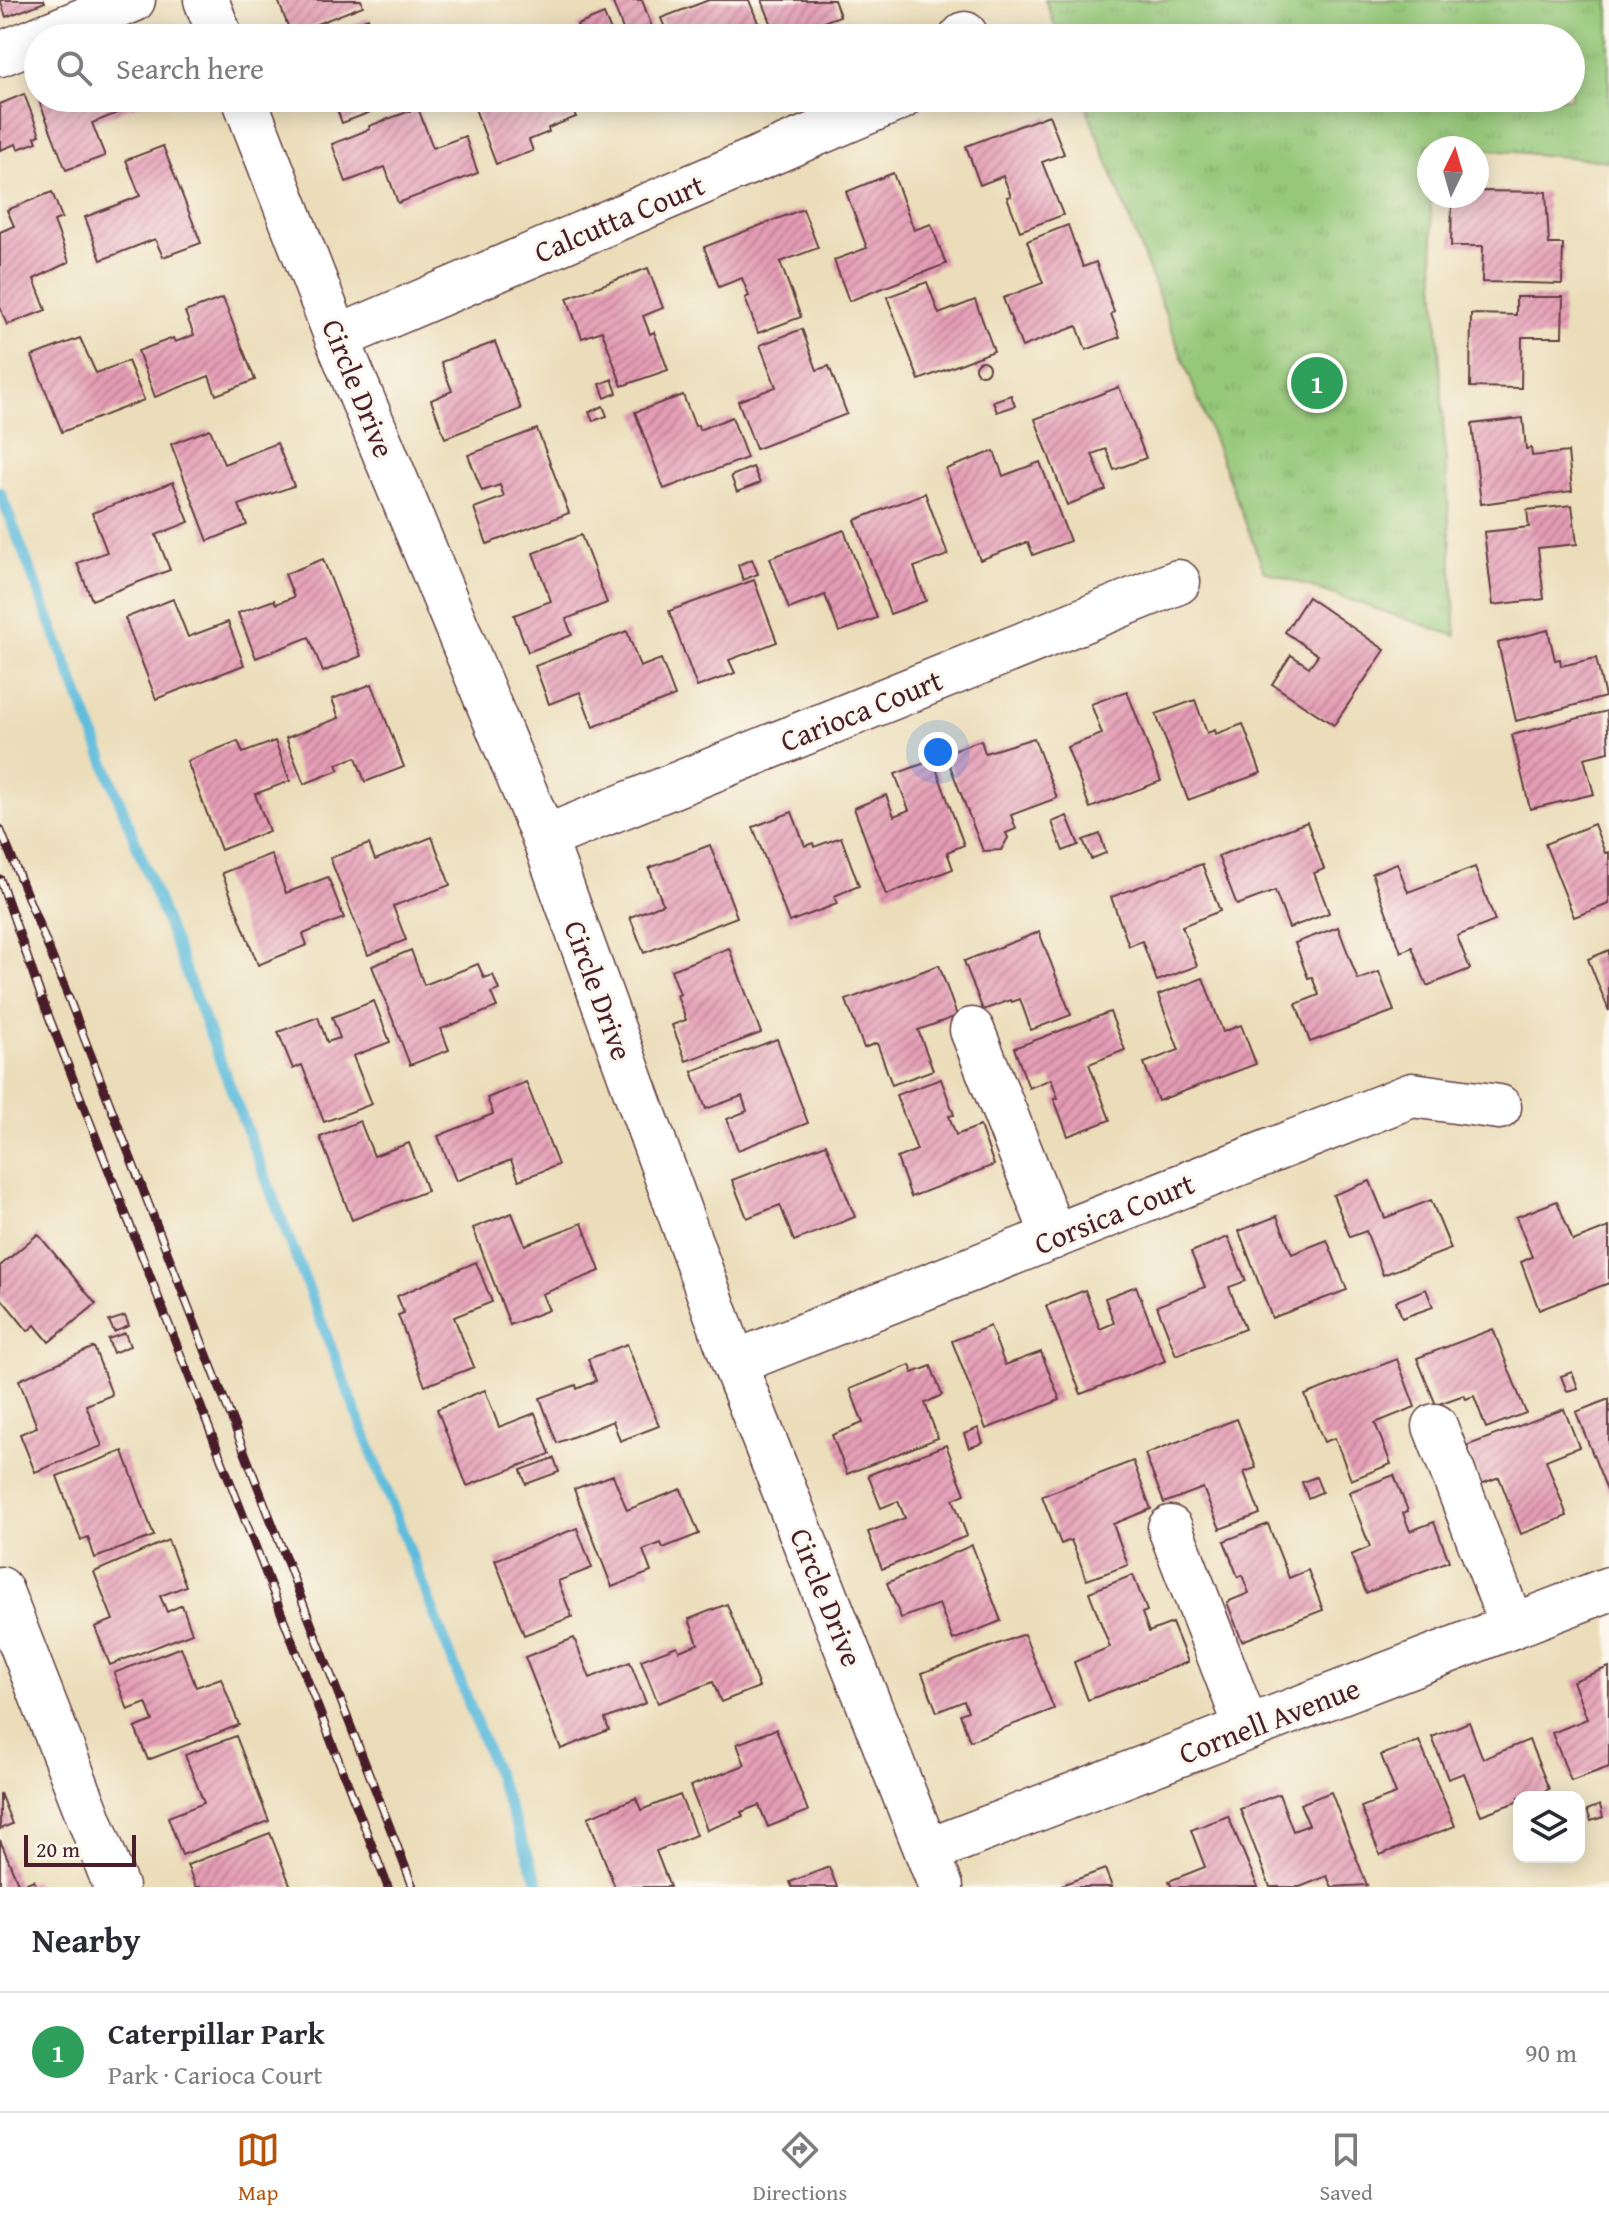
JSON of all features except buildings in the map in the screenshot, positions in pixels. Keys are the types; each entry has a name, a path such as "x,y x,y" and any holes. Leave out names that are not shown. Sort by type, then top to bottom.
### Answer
{"street":[{"path":"74,24 133,0"},
{"path":"206,0 215,24"},
{"path":"0,54 24,44"},
{"name":"Circle Drive","path":"249,112 337,338 544,838 734,1363 935,1869"},
{"name":"Calcutta Court","path":"337,338 867,112"},
{"name":"Carioca Court","path":"544,838 1178,582"},
{"path":"972,1030 1054,1237"},
{"name":"Corsica Court","path":"734,1363 1412,1095 1499,1107"},
{"path":"1435,1426 1512,1626"},
{"path":"1170,1528 1247,1728"},
{"path":"0,1589 116,1887"},
{"name":"Cornell Avenue","path":"935,1869 1247,1728 1609,1589"}],"green space":[{"path":"1045,0 1609,0 1609,161 1489,150 1489,136 1417,136 1417,208 1431,208 1456,636 1264,571 1088,112 1585,112 1585,24 1054,24"}],"waterway":[{"path":"0,492 540,1887"}],"railway":[{"path":"0,829 66,991 413,1887"},
{"path":"0,879 42,999 388,1887"}],"place":[{"name":"Caterpillar Park","path":"1317,383"}]}
